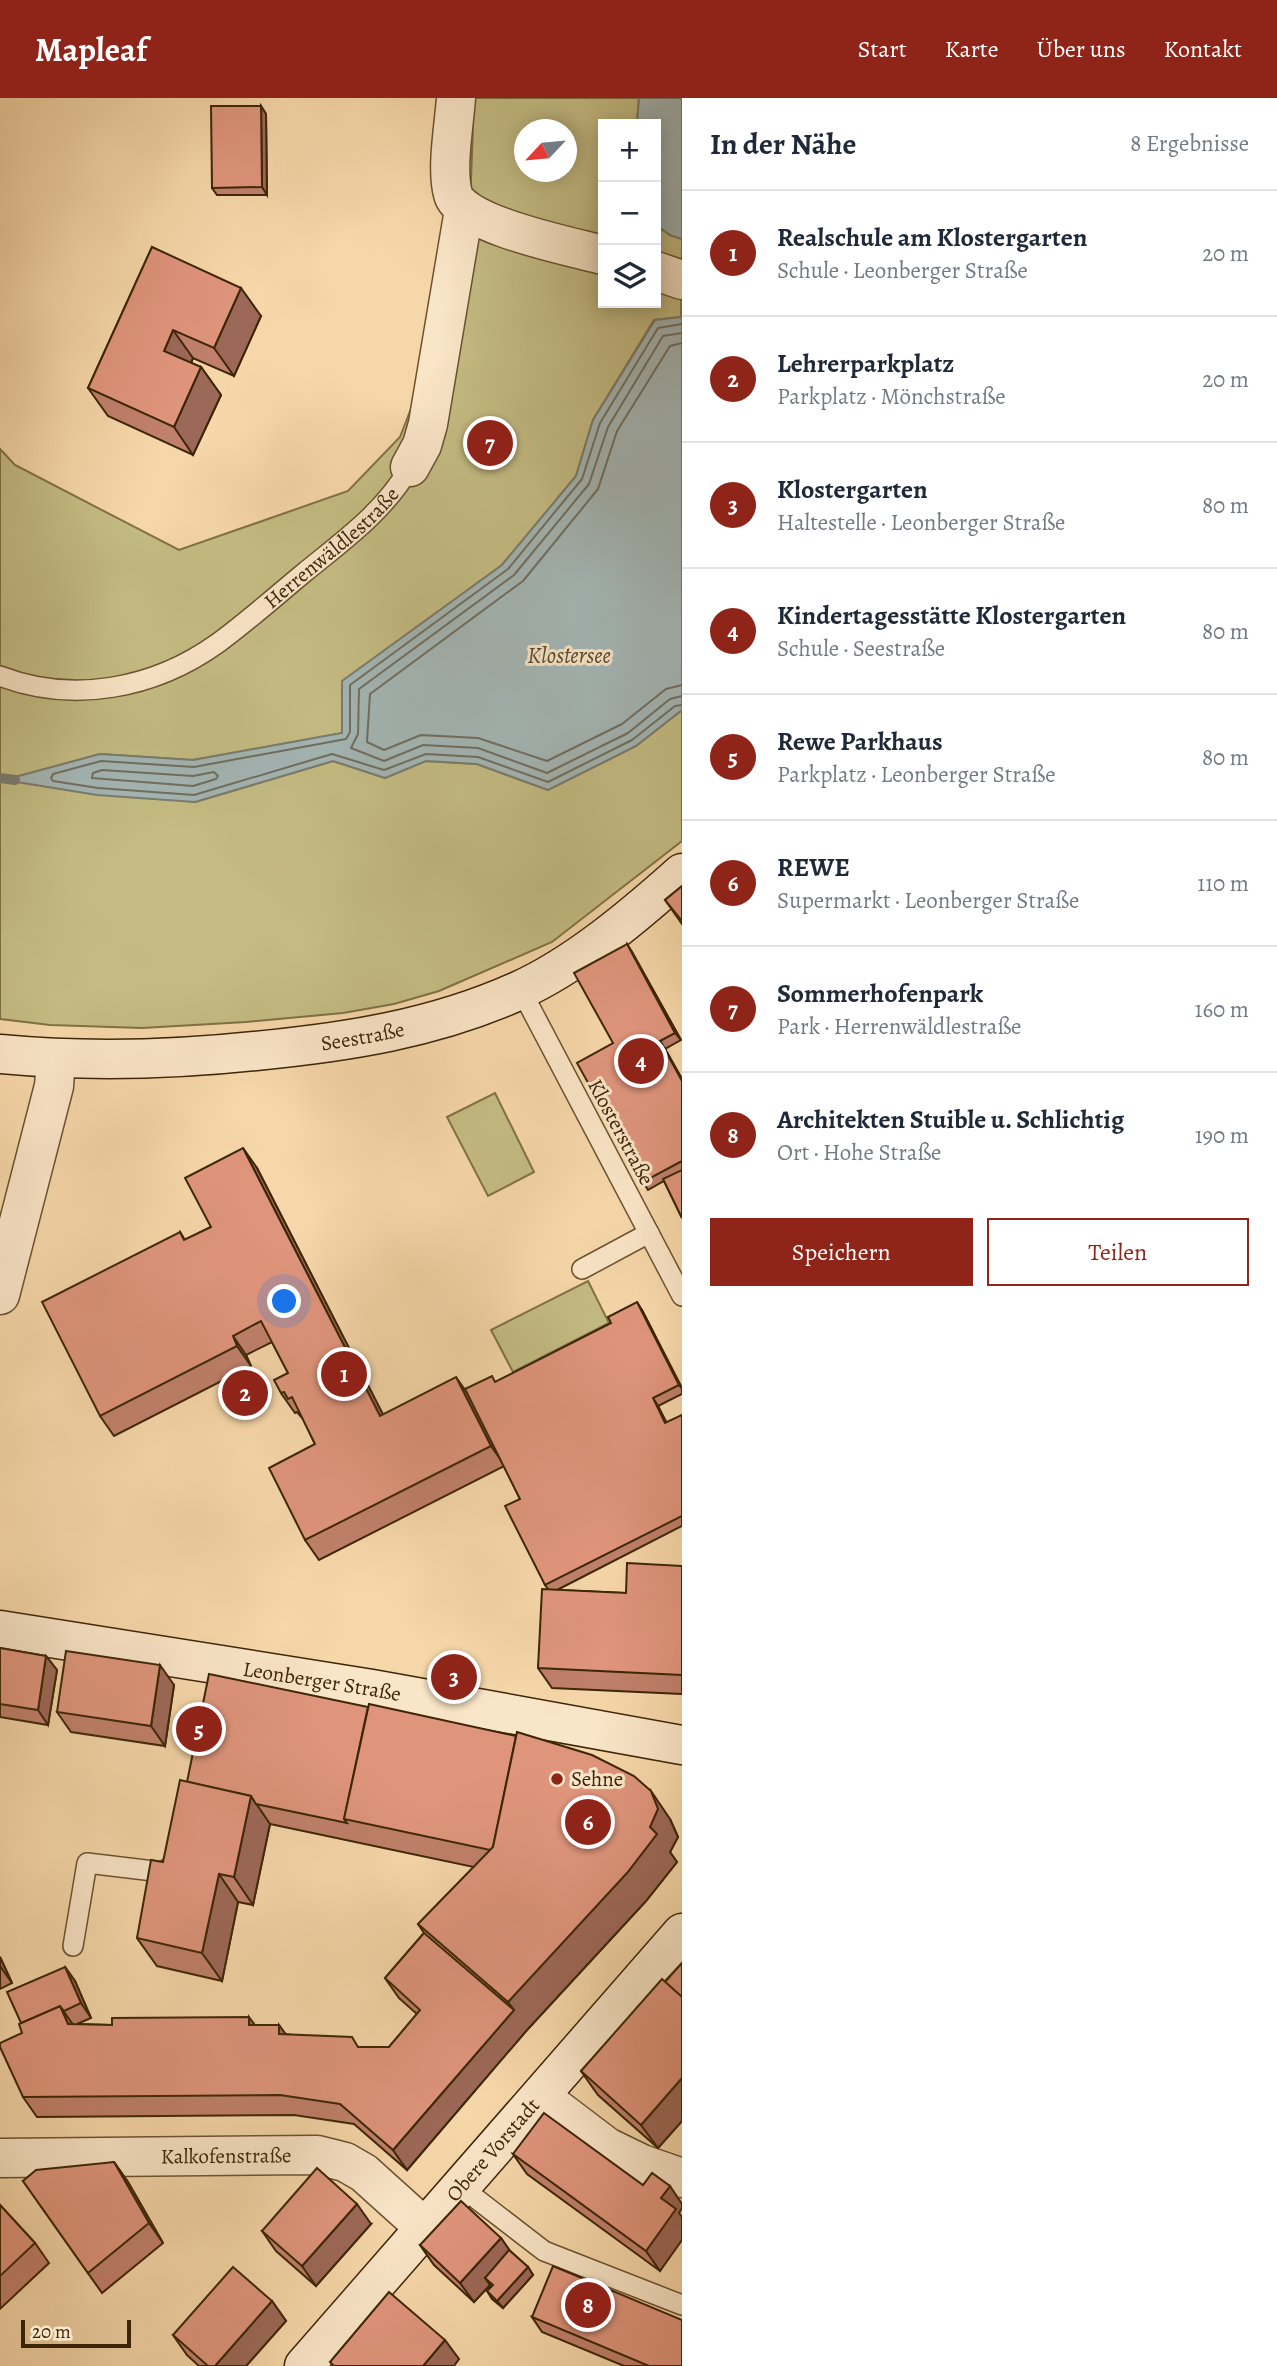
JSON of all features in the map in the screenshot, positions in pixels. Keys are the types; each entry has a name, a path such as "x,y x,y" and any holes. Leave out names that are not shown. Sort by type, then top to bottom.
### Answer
{"street":[{"path":"456,98 450,176 453,198 464,210 488,223 598,254"},
{"name":"Herrenwäldlestraße","path":"410,467 422,445 428,424 464,210"},
{"path":"661,273 682,279"},
{"name":"Seestraße","path":"0,1054 57,1059 209,1056 359,1038 440,1021 520,990 594,943 642,908 682,873"},
{"path":"0,1295 54,1086 57,1059"},
{"name":"Leonberger Straße","path":"0,1630 213,1670 682,1745"},
{"name":"Obere Vorstadt","path":"304,2366 682,1933"},
{"path":"541,2097 607,2147 642,2164 682,2178"},
{"name":"Kalkofenstraße","path":"2,2160 317,2155 345,2162 365,2172 425,2228"}],"lane":[{"name":"Herrenwäldlestraße","path":"0,676 26,686 99,690 164,673 217,644 341,542 383,505 410,467"},
{"name":"Klosterstraße","path":"520,990 682,1296"},
{"path":"582,1269 649,1233"},
{"path":"73,1946 87,1863 162,1872 170,1869 176,1861 178,1850"},
{"path":"461,2187 544,2251 682,2305"}],"shaded area":[{"path":"474,98 639,98 637,119 598,119 598,308 661,308 661,229 682,239 681,317 654,320 593,420 576,476 502,565 343,681 343,733 193,760 100,754 16,777 15,780 195,802 333,761 385,778 426,761 477,764 548,790 636,746 682,710 682,841 552,942 439,991 394,1004 343,1013 142,1028 50,1025 0,1019 0,449 15,465 179,550 348,491 400,437 468,261"},
{"path":"495,1093 534,1172 488,1196 447,1117"},
{"path":"588,1281 609,1323 513,1372 491,1330"}],"water":[{"path":"639,98 682,98 682,239 661,229 661,119 637,119"},
{"name":"Klostersee","path":"682,313 682,710 636,746 548,790 477,764 426,761 385,778 333,761 195,802 97,795 17,782 15,777 100,754 193,760 342,733 342,681 502,565 576,476 593,420 655,320 681,317"}],"building":[{"path":"211,106 261,106 262,187 212,188"},
{"path":"152,247 241,288 214,348 173,330 164,351 201,367 174,427 88,388"},
{"path":"682,886 682,921 665,900"},
{"path":"627,944 675,1033 660,1041 682,1081 682,1161 643,1182 577,1063 613,1043 574,973"},
{"path":"243,1148 380,1416 456,1377 491,1446 305,1540 269,1468 315,1444 292,1397 288,1399 284,1392 281,1393 274,1380 288,1373 261,1321 233,1336 237,1346 100,1416 42,1302 180,1232 184,1240 211,1227 185,1178"},
{"path":"682,1170 682,1218 663,1179"},
{"path":"637,1302 679,1385 653,1398 665,1423 682,1415 682,1516 545,1585 505,1506 520,1499 465,1389 492,1376 495,1382 611,1323 608,1317"},
{"path":"627,1563 682,1566 682,1675 538,1668 542,1589 626,1593"},
{"path":"0,1648 46,1656 38,1710 0,1704"},
{"path":"66,1651 160,1665 151,1726 57,1712"},
{"path":"209,1674 368,1707 344,1819 347,1823 256,1804 251,1796 187,1782"},
{"path":"369,1704 516,1736 493,1847 490,1850 344,1819"},
{"path":"517,1732 592,1755 634,1776 651,1791 658,1809 650,1827 657,1834 627,1873 508,2002 418,1924 493,1847"},
{"path":"180,1780 251,1796 234,1877 219,1874 202,1953 137,1938 151,1860 163,1862"},
{"path":"424,1933 514,2010 393,2150 340,2104 280,2095 23,2097 0,2047 0,2043 22,2033 19,2024 60,2006 68,2024 112,2025 112,2018 249,2017 249,2025 279,2025 279,2034 352,2037 358,2047 389,2047 420,2010 385,1978"},
{"path":"682,1963 682,1997 665,1982"},
{"path":"65,1967 81,2003 64,2011 60,2006 21,2023 7,1992"},
{"path":"662,1979 682,1997 682,2078 641,2125 581,2071"},
{"path":"544,2113 643,2185 652,2173 670,2186 661,2198 676,2209 646,2251 513,2154"},
{"path":"114,2162 149,2223 88,2273 23,2181 36,2170"},
{"path":"317,2168 357,2204 302,2266 262,2231"},
{"path":"461,2201 501,2238 460,2283 420,2245"},
{"path":"0,2205 35,2243 0,2276"},
{"path":"509,2250 528,2267 497,2301 487,2291 493,2285 485,2278"},
{"path":"553,2266 682,2320 682,2366 649,2366 532,2317"},
{"path":"233,2267 272,2301 215,2366 208,2366 173,2335"},
{"path":"389,2292 445,2340 423,2366 334,2366 330,2362"}],"waterway":[{"path":"0,778 15,780"}],"place":[{"name":"Sommerhofenpark","path":"490,443"},
{"name":"Kindertagesstätte Klostergarten","path":"641,1061"},
{"name":"Realschule am Klostergarten","path":"344,1374"},
{"name":"Lehrerparkplatz","path":"245,1393"},
{"name":"Klostergarten","path":"454,1677"},
{"name":"Rewe Parkhaus","path":"199,1729"},
{"name":"Sehne","path":"557,1779"},
{"name":"REWE","path":"588,1822"},
{"name":"Architekten Stuible u. Schlichtig","path":"588,2305"}]}
